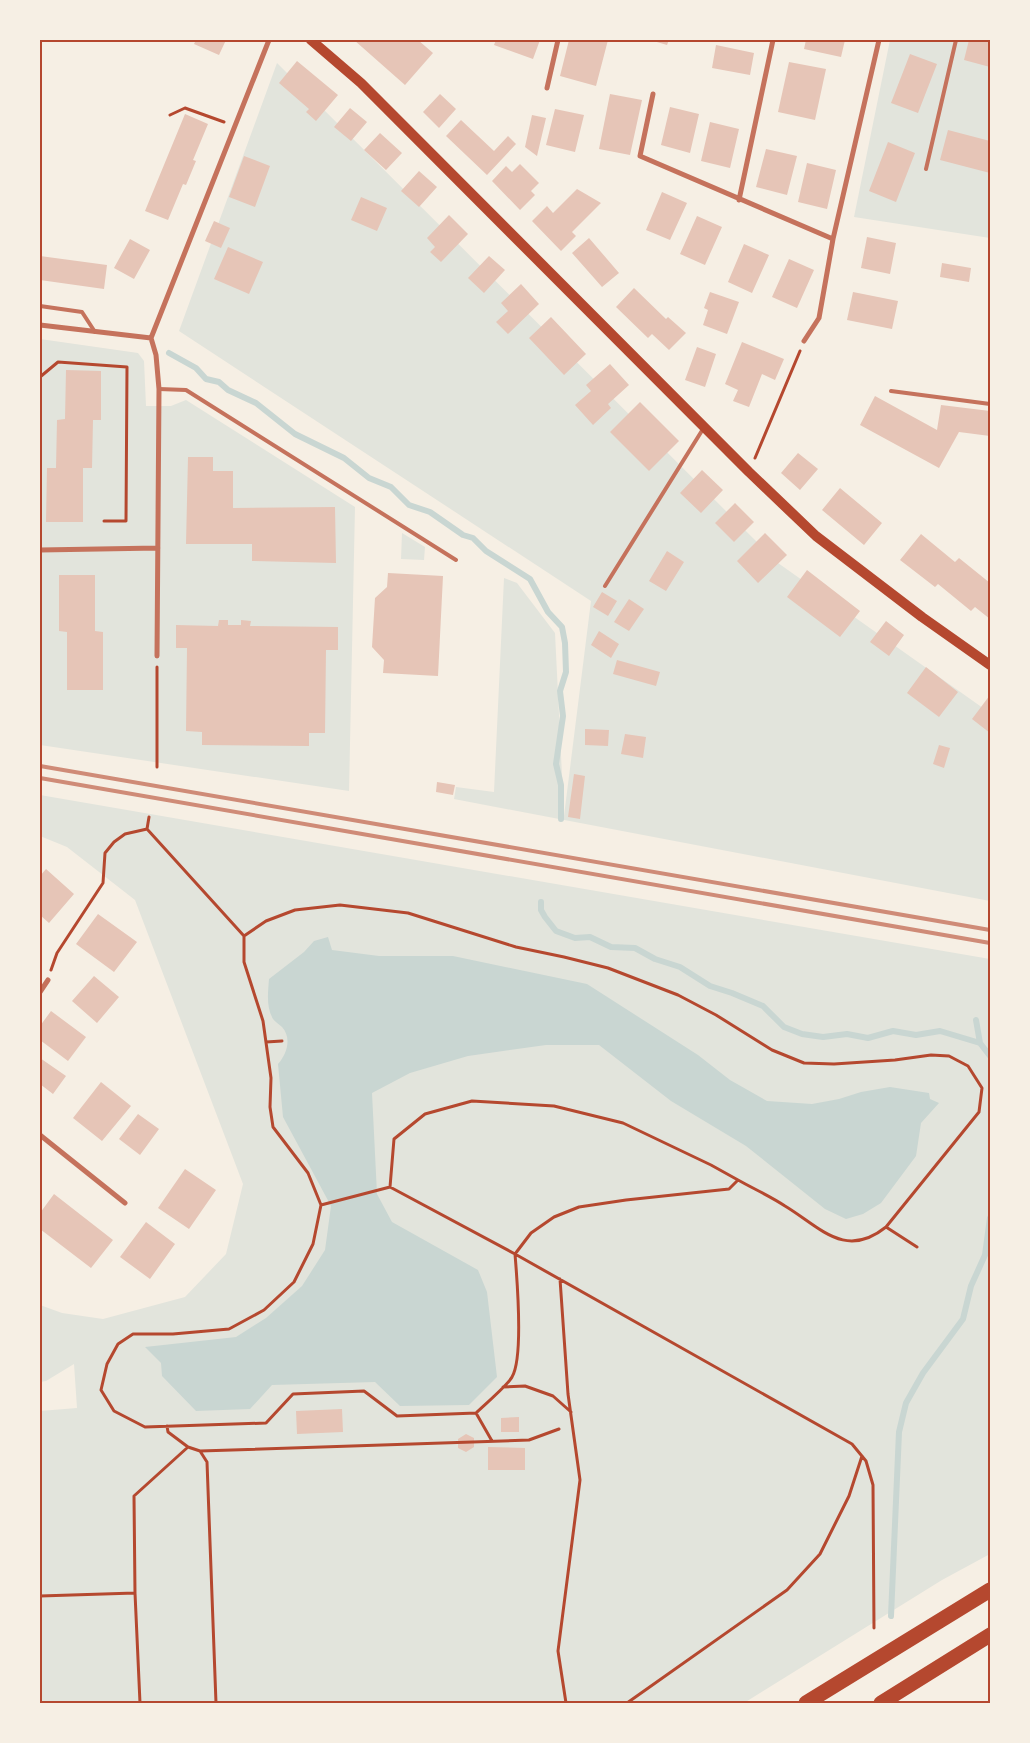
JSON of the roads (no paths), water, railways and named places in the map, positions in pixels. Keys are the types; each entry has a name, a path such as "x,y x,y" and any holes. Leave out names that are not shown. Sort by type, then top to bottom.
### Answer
{"highway":[{"path":"806,1703 990,1590"},
{"path":"881,1703 990,1635"}],"main road":[{"path":"311,40 361,83 749,472 816,536 922,617 990,665"}],"street":[{"path":"158,656 159,389 156,355 151,338 269,40"},
{"path":"547,88 558,40"},
{"path":"739,200 773,40"},
{"path":"804,341 819,318 833,239 879,40"},
{"path":"653,94 640,156 833,239"},
{"path":"40,324 151,338"},
{"path":"40,550 158,548"},
{"path":"40,992 48,980"},
{"path":"40,1136 125,1203"}],"lane":[{"path":"926,169 956,40"},
{"path":"40,306 82,312 95,332"},
{"path":"159,389 186,390 456,560"},
{"path":"891,391 990,404"},
{"path":"605,586 704,427"}],"waterway":[{"path":"169,353 196,368 206,379 219,382 228,390 256,403 295,434 344,458 369,478 391,487 409,505 430,512 463,535 473,538 486,551 530,579 548,612 562,627 565,643 566,672 560,691 563,716 556,764 561,785 561,819"},
{"path":"541,902 541,910 556,931 575,938 590,937 611,947 635,948 655,959 680,967 710,986 763,1006 784,1027 802,1034 823,1037 847,1034 868,1038 893,1031 916,1035 940,1031 980,1043 990,1056"},
{"path":"976,1020 980,1043"},
{"path":"891,1616 899,1432 906,1403 923,1373 963,1319 971,1286 985,1255 990,1218"}],"railway":[{"path":"40,766 990,930"},
{"path":"40,778 990,943"}]}
